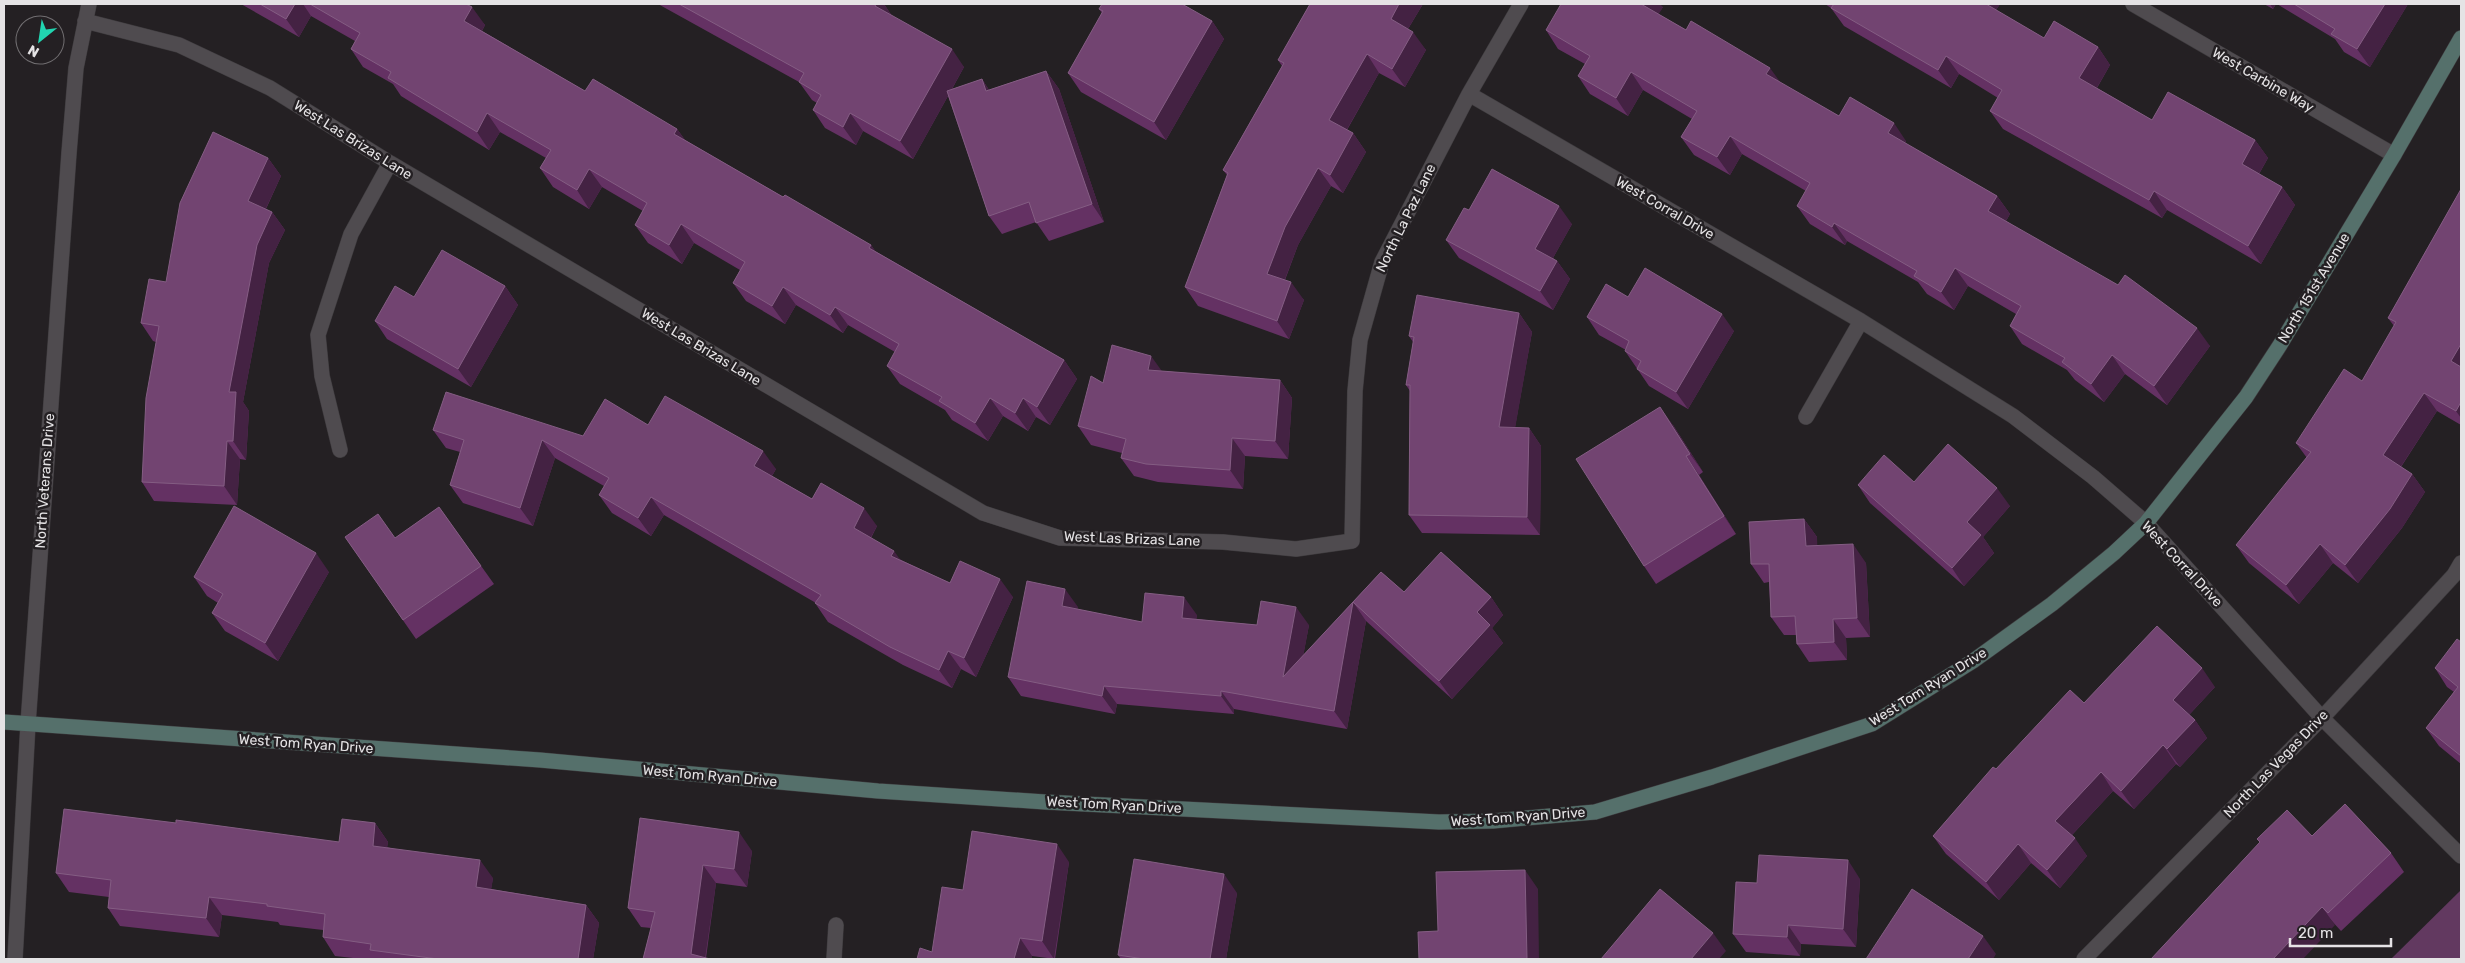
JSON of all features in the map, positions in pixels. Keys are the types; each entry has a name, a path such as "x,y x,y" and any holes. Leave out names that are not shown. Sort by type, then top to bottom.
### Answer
{"street":[{"name":"North Veterans Drive","path":"15,959 28,724 76,68 89,4"},
{"name":"North La Paz Lane","path":"1352,541 1356,391 1360,340 1382,262 1469,94 1521,4"},
{"name":"West Carbine Way","path":"2133,4 2394,155"},
{"name":"West Las Brizas Lane","path":"85,22 179,45 270,88 390,163 983,513 1060,538 1223,542 1296,549 1352,541"},
{"name":"North 151st Avenue","path":"2146,523 2246,397 2280,345 2394,155 2461,38"},
{"name":"West Corral Drive","path":"1469,94 1861,321 2013,416 2092,477 2146,523 2322,718 2461,856"},
{"path":"340,450 322,376 318,335 351,234 390,163"},
{"path":"1806,417 1861,321"},
{"name":"West Tom Ryan Drive","path":"4,722 174,736 540,760 878,791 1044,802 1439,822 1493,821 1594,812 1712,777 1872,724 1973,662 2044,610 2114,553 2146,523"},
{"name":"North Las Vegas Drive","path":"2084,959 2322,718 2454,575 2461,563"},
{"path":"834,959 836,925"}],"shaded area":[{"path":"2461,890 2461,959 2391,959"}],"building":[{"path":"260,4 295,4 286,19"},
{"path":"310,4 466,4 472,7 464,21 585,91 593,79 677,129 674,134 783,197 785,195 871,245 869,248 1064,360 1037,407 1023,398 1015,413 990,398 975,423 939,401 942,397 887,366 899,344 835,307 830,315 783,287 772,306 733,283 745,262 681,224 669,245 635,225 647,203 589,169 577,190 540,168 551,150 487,113 477,132 388,78 391,72 351,49 360,33"},
{"path":"679,4 876,4 875,6 952,49 900,141 850,113 843,127 813,110 821,95 799,82 804,73"},
{"path":"1102,4 1182,4 1212,21 1154,122 1068,73 1103,11 1099,9"},
{"path":"1310,4 1399,4 1391,19 1413,32 1392,69 1367,54 1329,120 1353,133 1330,175 1318,168 1285,227 1267,274 1291,282 1277,321 1185,287 1228,173 1223,170 1284,63 1278,60"},
{"path":"1561,4 1641,4 1686,30 1691,21 1770,68 1766,74 1839,116 1850,97 1894,123 1888,133 1997,196 1988,211 2118,285 2125,275 2197,328 2154,386 2112,355 2091,384 2062,362 2065,358 2010,326 2021,306 1955,268 1941,292 1914,276 1917,271 1834,223 1832,227 1797,206 1810,183 1730,136 1717,157 1681,137 1697,111 1631,72 1616,98 1578,76 1590,56 1546,30"},
{"path":"1834,4 1986,4 2044,38 2054,21 2098,47 2079,78 2152,120 2168,92 2255,140 2242,164 2282,187 2248,246 2154,191 2149,200 1990,111 2002,90 1946,56 1938,70 1831,8"},
{"path":"2294,4 2385,4 2357,49 2331,34 2335,29"},
{"path":"1046,71 1092,204 1036,223 1029,202 989,216 947,91 982,79 986,91"},
{"path":"213,132 268,158 248,201 272,212 257,245 229,392 236,392 233,441 227,441 224,486 142,482 146,398 159,326 141,323 149,279 166,282 180,203"},
{"path":"1492,169 1559,206 1535,249 1557,261 1540,291 1446,240 1464,208 1469,210"},
{"path":"2461,189 2461,344 2451,361 2461,367 2461,402 2456,411 2424,393 2383,455 2412,474 2390,509 2345,565 2320,544 2286,585 2236,545 2311,452 2296,443 2344,369 2362,381 2396,322 2388,318"},
{"path":"442,250 505,286 458,369 375,321 395,286 414,297"},
{"path":"1645,268 1722,314 1676,392 1637,369 1641,361 1625,351 1629,341 1587,317 1606,284 1628,297"},
{"path":"1417,295 1519,313 1499,427 1529,428 1527,517 1409,515 1410,385 1406,385 1414,337 1409,336"},
{"path":"1112,345 1151,356 1148,370 1280,380 1275,441 1232,438 1230,470 1146,464 1121,458 1126,439 1078,426 1091,376 1103,383"},
{"path":"446,392 583,436 605,399 648,425 665,396 763,451 754,466 812,499 821,483 864,508 854,528 894,551 891,556 950,583 960,561 1000,579 964,658 948,651 939,670 890,647 815,603 821,595 651,497 638,518 599,495 609,478 542,440 520,508 450,485 464,440 433,430"},
{"path":"1660,407 1690,454 1686,456 1724,516 1644,566 1576,459"},
{"path":"1948,444 1997,488 1967,522 1981,535 1952,568 1858,485 1884,455 1914,482"},
{"path":"234,506 316,553 265,643 212,613 223,594 194,577"},
{"path":"439,507 481,566 403,620 345,537 378,514 395,538"},
{"path":"1804,519 1806,546 1853,544 1857,618 1833,619 1834,642 1797,644 1795,616 1771,617 1769,564 1751,564 1749,522"},
{"path":"1441,552 1491,597 1477,612 1490,625 1439,681 1353,602 1381,572 1404,592"},
{"path":"1027,581 1065,589 1062,606 1142,622 1145,593 1184,597 1182,618 1257,625 1261,601 1296,607 1283,677 1353,602 1334,711 1221,691 1221,696 1104,686 1102,696 1008,677"},
{"path":"2157,626 2202,668 2173,700 2195,720 2167,749 2163,745 2121,791 2101,772 2055,821 2075,838 2047,870 2018,844 1986,882 1933,836 1993,767 1996,769 2070,690 2084,703"},
{"path":"2457,639 2461,642 2461,756 2426,728 2458,687 2435,668"},
{"path":"2345,804 2391,853 2328,913 2322,907 2273,959 2151,959 2260,842 2257,839 2287,810 2312,836"},
{"path":"64,809 176,823 176,820 339,842 342,819 375,823 373,846 480,860 476,887 586,905 578,959 438,959 370,950 371,944 323,937 325,914 209,897 206,918 108,908 111,880 56,873"},
{"path":"640,818 739,832 734,869 703,865 691,954 710,959 643,959 655,912 628,908"},
{"path":"972,831 1057,844 1042,941 1020,938 1014,959 917,959 920,948 932,952 942,887 963,890"},
{"path":"1759,855 1848,860 1843,929 1788,925 1787,937 1733,934 1736,882 1757,883"},
{"path":"1134,859 1224,874 1210,959 1144,959 1118,955"},
{"path":"1525,870 1527,959 1419,959 1418,932 1438,931 1436,872"},
{"path":"1660,889 1713,933 1691,959 1601,959"},
{"path":"1912,889 1983,936 1968,959 1866,959"}]}
